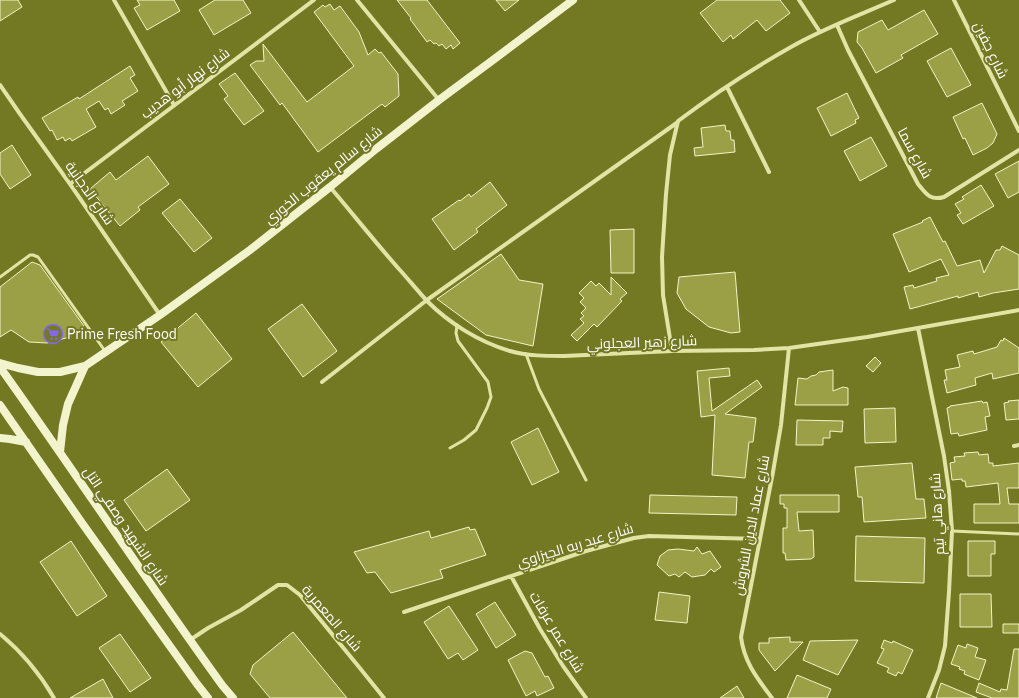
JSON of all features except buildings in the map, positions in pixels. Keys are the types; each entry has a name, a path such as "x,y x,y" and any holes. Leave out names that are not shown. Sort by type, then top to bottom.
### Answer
{"street":[{"path":"114,0 174,105"},
{"name":"شارع نهار أبو هديب","path":"70,184 314,0"},
{"path":"357,0 439,100"},
{"name":"شارع سالم يعقوب الخوري","path":"0,363 38,372 60,372 85,366 106,353 250,250 439,100 573,0"},
{"path":"799,0 820,32"},
{"path":"322,382 427,300 727,87 785,50 820,32 894,0"},
{"name":"شارع جفين","path":"954,0 1019,131"},
{"name":"شارع سما","path":"837,25 848,50 918,184 926,194 932,198 938,199 944,197 1019,150"},
{"name":"شارع الدجانية","path":"0,85 160,315"},
{"path":"727,87 769,172"},
{"path":"672,351 662,295 662,257 670,155 678,121"},
{"name":"شارع زهير العجلوني","path":"330,187 375,243 439,312 472,335 489,344 510,351 526,354 564,356 789,348 867,337 1019,310"},
{"name":"شارع هاني تيم","path":"918,328 944,456 949,491 952,531 950,592 945,646 939,670 928,698"},
{"name":"شارع عماد الدين الشروش","path":"772,698 756,677 747,661 740,637 773,472 781,424 789,348"},
{"path":"60,452 63,425 68,404 85,366"},
{"name":"شارع الشهيد وصفي التل","path":"0,367 190,640 233,698"},
{"path":"0,405 87,530 208,698"},
{"path":"0,438 26,442"},
{"path":"1014,446 1019,445"},
{"name":"شارع عبد ربه الجيزاوي","path":"404,612 586,551 634,538 649,536 759,539"},
{"name":"شارع عمر عرفات","path":"511,576 563,666 586,698"},
{"name":"شارع المعمرية","path":"190,640 208,628 241,610 278,585 287,585 300,595 384,698"},
{"path":"0,634 13,645 35,669 54,698"}],"lane":[{"path":"0,277 30,255 38,257 106,353"},
{"path":"450,448 464,440 476,430 491,397 488,382 458,341 456,333 457,325"},
{"path":"526,354 539,389 586,480"},
{"path":"952,531 1019,534"}],"place":[{"name":"Prime Fresh Food","path":"53,334"}]}
